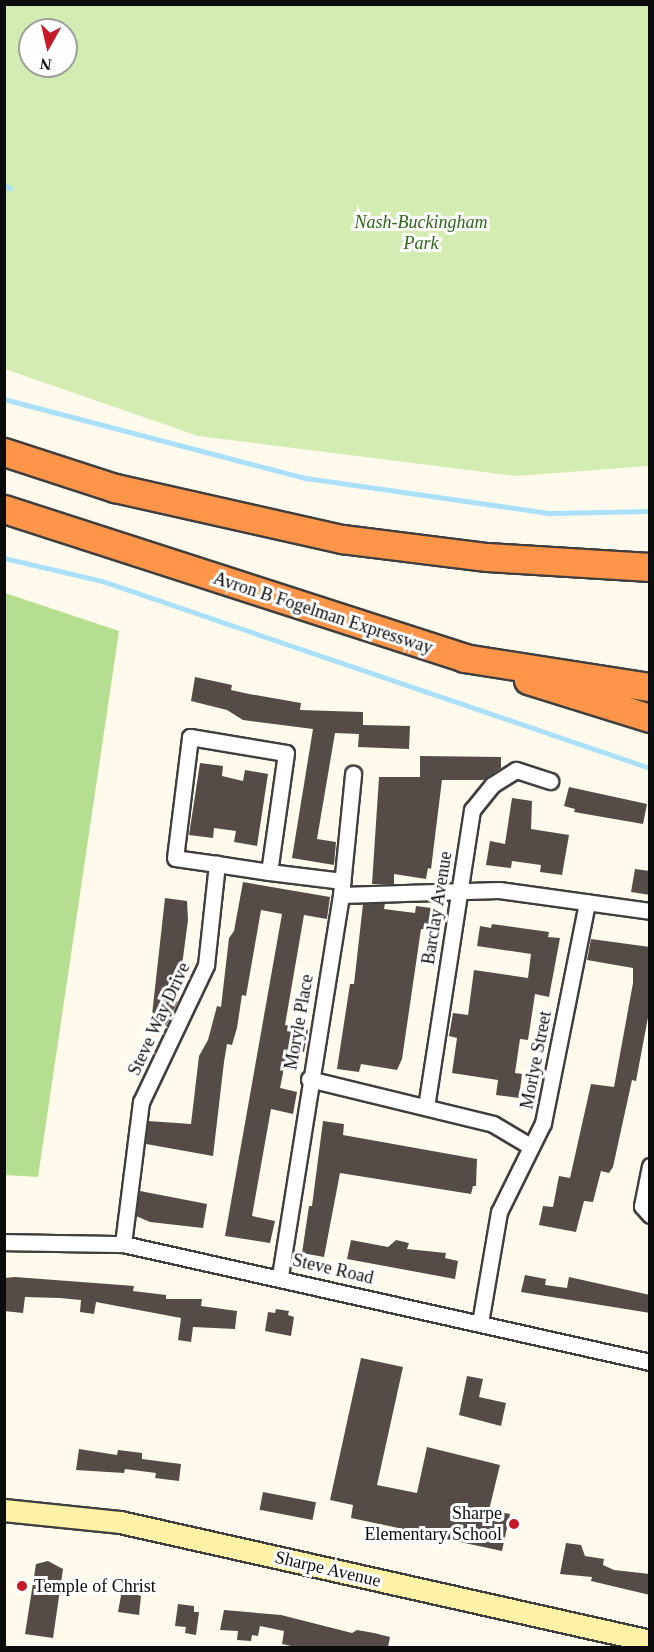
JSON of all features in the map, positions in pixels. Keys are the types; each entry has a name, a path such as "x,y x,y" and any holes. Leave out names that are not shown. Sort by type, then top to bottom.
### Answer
{"highway":[{"path":"4,452 146,496 342,539 486,557 646,566"},
{"name":"Avron B Fogelman Expressway","path":"4,509 464,658 650,687"},
{"path":"464,658 650,718"}],"street":[{"path":"269,872 286,753 190,737 175,858 269,872 341,888 459,893 499,890 650,911"},
{"name":"Barclay Avenue","path":"426,1107 472,810 492,785 516,770 550,781"},
{"name":"Moryle Place","path":"280,1276 309,1079 341,888 353,774"},
{"name":"Steve Way Drive","path":"123,1244 141,1102 206,965 217,864"},
{"name":"Morlye Street","path":"480,1323 500,1212 543,1123 587,902"},
{"path":"309,1079 493,1124 530,1146"},
{"path":"650,1166 642,1206 650,1215"},
{"name":"Steve Road","path":"4,1242 123,1244 280,1276 650,1362"},
{"name":"Sharpe Avenue","path":"4,1510 120,1522 650,1641"}],"green space":[{"name":"Nash-Buckingham Park","path":"5,4 649,5 649,466 516,476 198,436 5,369"},
{"path":"5,593 119,631 38,1177 5,1175"}],"building":[{"path":"195,677 232,685 231,690 301,703 300,710 363,712 363,725 410,726 409,749 358,747 359,734 335,733 317,839 336,842 334,865 292,858 313,729 243,720 227,710 191,701"},
{"path":"420,756 501,757 501,768 483,780 442,780 431,869 428,868 426,879 394,874 394,884 372,884 379,777 420,777"},
{"path":"200,763 223,766 222,776 243,781 245,770 268,774 257,846 234,842 236,831 214,828 213,838 189,835"},
{"path":"569,787 647,804 643,824 574,812 575,809 564,806"},
{"path":"512,798 532,801 531,829 569,835 562,875 540,872 541,865 512,861 511,868 486,865 490,841 505,844"},
{"path":"635,869 650,871 650,895 631,892"},
{"path":"243,882 330,897 327,919 304,915 285,1025 308,1030 304,1052 288,1048 280,1088 297,1092 293,1114 271,1109 252,1216 275,1221 270,1243 225,1236 282,914 261,910 246,996 242,995 232,1045 227,1044 213,1156 146,1144 148,1121 191,1124 199,1056 208,1040 217,1006 221,1007 229,938 234,931"},
{"path":"165,898 187,901 188,920 177,1003 166,1026 151,1024"},
{"path":"385,903 384,909 415,913 416,906 439,909 436,932 421,929 402,1059 397,1070 361,1064 359,1072 337,1069 350,984 354,984 363,904"},
{"path":"492,924 549,932 548,937 560,938 549,997 535,994 528,1040 520,1039 515,1073 522,1074 519,1098 496,1095 498,1080 452,1073 457,1038 449,1036 453,1013 468,1015 474,970 528,978 531,954 477,946 480,926 491,928"},
{"path":"591,939 650,947 650,1007 636,1081 632,1080 613,1167 609,1173 601,1171 593,1202 584,1201 576,1232 539,1225 543,1206 553,1207 559,1176 570,1178 591,1084 614,1087 633,983 633,968 587,960"},
{"path":"323,1121 344,1124 343,1135 477,1159 476,1186 473,1186 471,1194 340,1173 324,1257 302,1253 309,1206 312,1206"},
{"path":"140,1191 207,1204 203,1228 150,1222 136,1216"},
{"path":"351,1240 388,1247 396,1240 409,1243 407,1249 446,1253 445,1258 458,1261 455,1279 347,1259"},
{"path":"525,1275 546,1279 545,1285 567,1288 569,1277 650,1295 650,1313 521,1292"},
{"path":"4,1278 134,1286 133,1291 166,1295 166,1299 202,1299 201,1306 237,1311 235,1329 193,1327 191,1342 178,1340 181,1318 96,1302 94,1314 80,1312 81,1300 60,1298 25,1297 23,1313 4,1311"},
{"path":"276,1309 289,1311 288,1315 294,1317 291,1336 265,1331 268,1312 275,1313"},
{"path":"361,1358 403,1367 377,1485 417,1493 427,1447 500,1465 489,1510 510,1514 502,1551 446,1539 445,1544 406,1536 408,1530 351,1518 353,1505 330,1500"},
{"path":"467,1376 483,1379 479,1397 506,1403 501,1426 459,1415"},
{"path":"79,1449 117,1455 118,1450 142,1453 142,1459 181,1464 179,1481 155,1478 156,1473 125,1469 124,1473 76,1470"},
{"path":"263,1492 316,1502 313,1520 260,1510"},
{"path":"566,1543 581,1545 585,1556 604,1559 603,1565 614,1570 650,1574 650,1595 591,1581 592,1577 560,1574"},
{"path":"48,1561 63,1569 53,1638 25,1634 36,1564"},
{"path":"122,1590 141,1596 139,1615 118,1612"},
{"path":"178,1604 194,1606 194,1612 199,1612 196,1635 185,1633 186,1627 175,1626"},
{"path":"224,1610 281,1615 352,1633 357,1630 390,1637 388,1647 296,1647 282,1644 284,1631 260,1626 258,1636 252,1635 251,1641 237,1640 238,1631 220,1630"}],"waterway":[{"path":"4,185 10,188"},
{"path":"4,399 306,478 550,513 650,511"},
{"path":"4,558 102,581 650,768"}],"place":[{"name":"Sharpe Elementary School","path":"514,1524"},
{"name":"Temple of Christ","path":"22,1586"}]}
